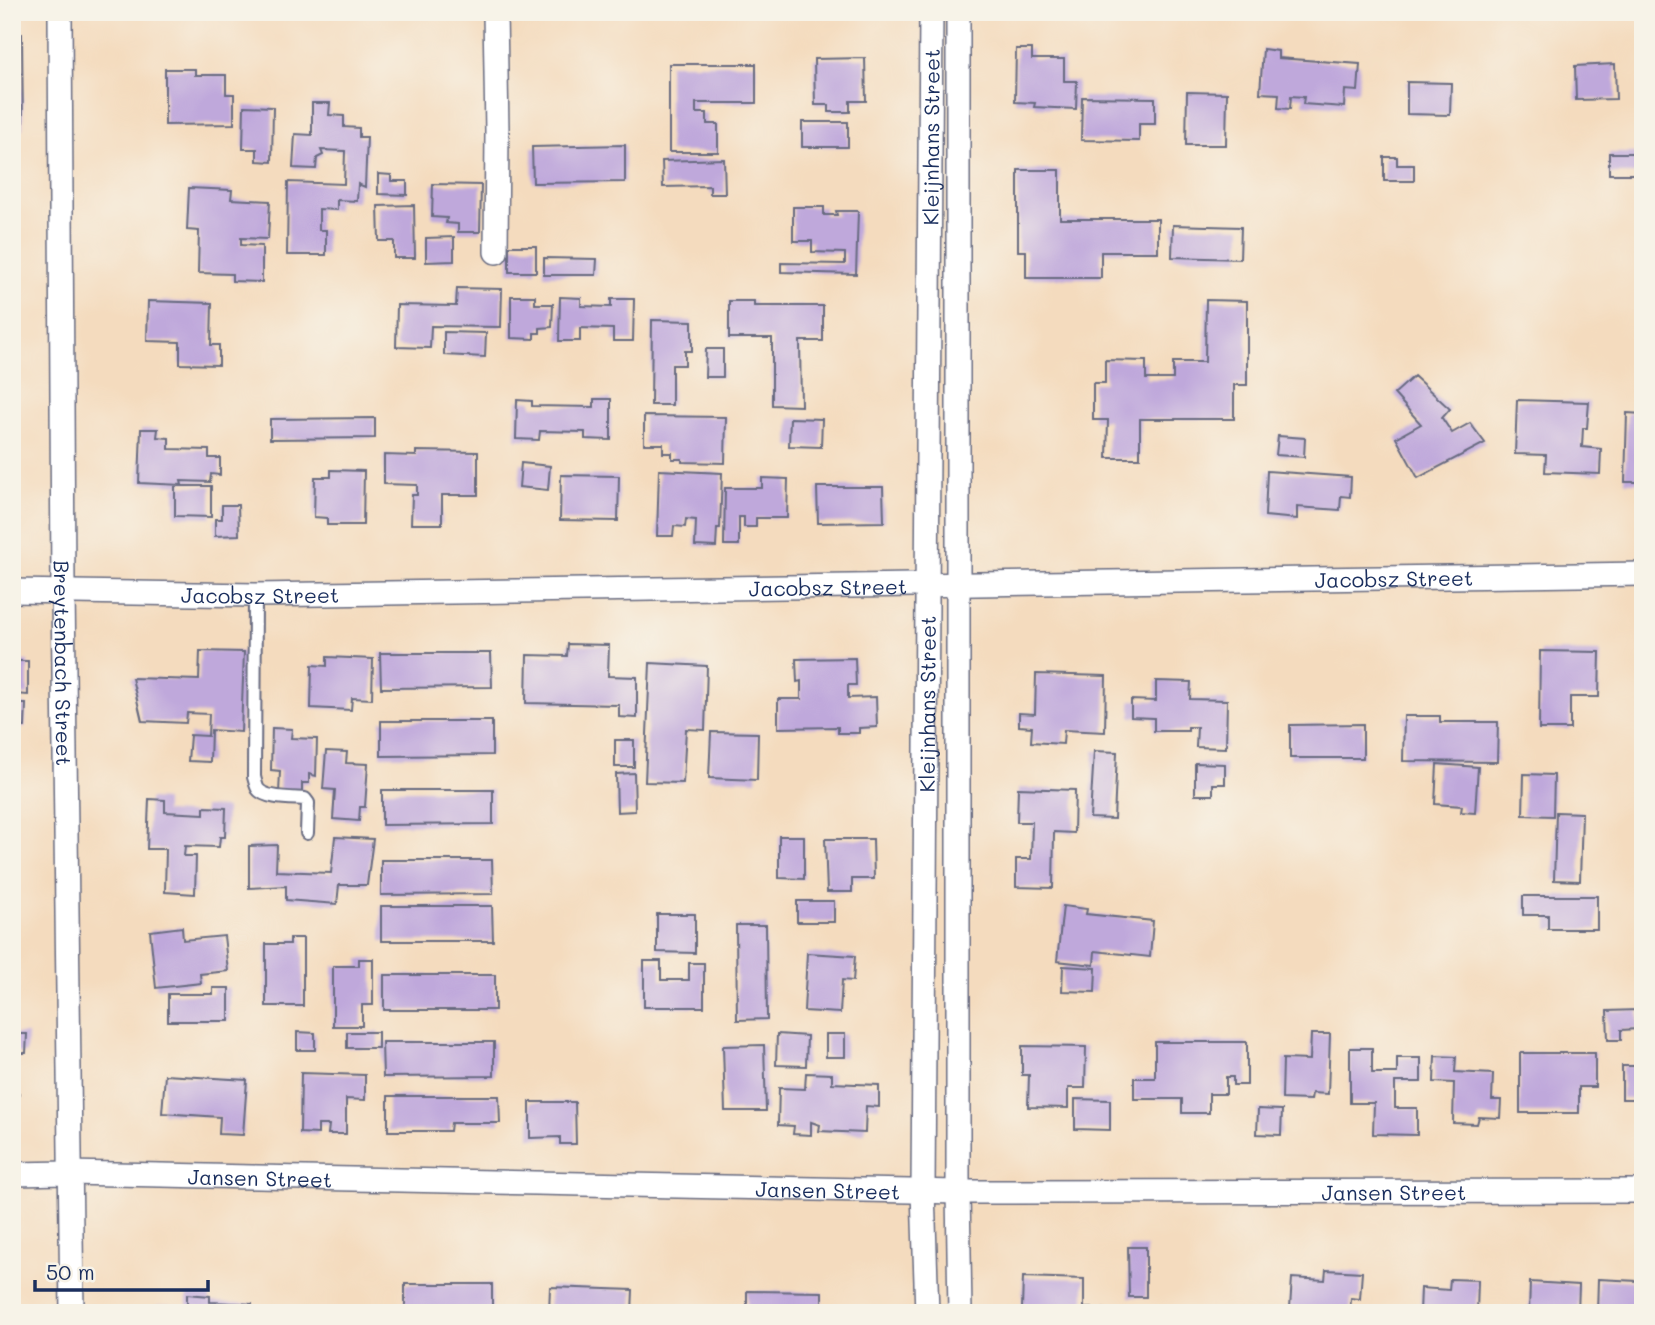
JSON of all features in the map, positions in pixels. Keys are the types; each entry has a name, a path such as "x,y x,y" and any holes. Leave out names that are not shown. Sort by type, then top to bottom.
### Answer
{"street":[{"name":"Breytenbach Street","path":"60,12 62,592 72,1313"},
{"path":"495,12 496,252"},
{"name":"Kleijnhans Street","path":"927,1313 923,1191 931,12"},
{"name":"Kleijnhans Street","path":"958,12 957,1192 960,1313"},
{"name":"Jacobsz Street","path":"12,591 255,595 1643,574"},
{"name":"Jansen Street","path":"12,1174 957,1192 1643,1191"}],"lane":[{"path":"255,595 256,787 272,796 305,799 308,803 307,833"}],"building":[{"path":"12,34 22,34 23,129 12,129"},
{"path":"1016,49 1032,49 1032,59 1064,59 1064,81 1077,81 1076,109 1034,107 1035,103 1015,102"},
{"path":"1263,49 1278,51 1278,58 1360,64 1358,91 1345,90 1344,107 1303,104 1304,97 1291,96 1290,109 1278,108 1279,94 1260,93"},
{"path":"865,58 866,101 850,101 850,112 829,112 829,105 815,105 814,59"},
{"path":"669,64 756,64 756,103 696,103 696,113 707,113 707,124 718,124 718,152 669,152"},
{"path":"1615,64 1616,99 1576,100 1575,66"},
{"path":"165,69 195,69 195,75 226,75 226,94 234,94 234,124 165,125"},
{"path":"1407,82 1451,83 1450,115 1407,114"},
{"path":"1187,92 1227,93 1226,145 1186,145"},
{"path":"1082,97 1155,98 1155,124 1139,124 1139,141 1081,140"},
{"path":"312,103 330,103 329,115 344,116 344,127 359,128 359,137 367,137 365,187 358,184 357,201 337,200 337,210 319,209 319,230 326,230 326,255 287,255 288,182 344,184 345,151 321,150 323,155 317,158 316,169 293,168 295,134 312,135"},
{"path":"244,106 273,107 272,162 257,161 257,149 243,149"},
{"path":"802,122 848,122 848,147 802,147"},
{"path":"625,145 625,182 533,183 532,147"},
{"path":"1609,153 1638,153 1638,174 1609,174"},
{"path":"1384,157 1397,157 1397,165 1414,165 1414,181 1384,181"},
{"path":"724,159 725,194 710,194 710,186 663,187 662,161"},
{"path":"1018,170 1060,170 1060,219 1158,219 1158,252 1101,252 1101,278 1026,278 1026,251 1018,251"},
{"path":"378,174 391,175 391,181 407,181 407,195 378,194"},
{"path":"433,184 481,185 480,232 458,232 458,224 446,223 447,218 432,217"},
{"path":"189,188 232,190 231,199 270,201 268,239 241,238 241,245 262,246 262,282 232,281 232,274 198,273 199,231 187,230"},
{"path":"414,205 415,258 394,258 394,241 379,241 378,206"},
{"path":"793,207 824,207 824,215 837,215 836,211 858,211 856,274 781,272 781,263 845,264 845,253 812,252 812,241 793,241"},
{"path":"1173,225 1241,227 1240,259 1172,257"},
{"path":"454,237 454,261 426,262 426,238"},
{"path":"509,246 536,246 536,272 509,272"},
{"path":"544,258 597,259 596,275 544,275"},
{"path":"457,288 502,289 501,327 431,326 430,348 396,347 397,305 456,306"},
{"path":"511,296 535,296 535,304 553,304 552,327 540,328 540,333 534,333 534,339 511,338"},
{"path":"560,297 581,298 581,306 611,307 611,299 634,299 633,341 613,341 613,329 580,328 580,341 559,341"},
{"path":"1206,300 1247,301 1247,385 1234,385 1234,419 1140,419 1140,458 1107,458 1108,420 1093,420 1093,383 1105,383 1105,360 1146,361 1146,379 1173,379 1173,362 1205,362"},
{"path":"148,301 212,303 211,345 219,345 219,365 180,364 180,342 147,341"},
{"path":"729,301 754,301 754,306 823,306 823,341 800,341 801,406 772,405 772,338 729,338"},
{"path":"652,320 692,321 692,351 685,351 685,365 672,365 672,405 651,405"},
{"path":"444,332 486,333 485,357 444,355"},
{"path":"706,349 723,349 723,377 705,377"},
{"path":"1414,376 1450,409 1442,418 1452,433 1470,423 1485,443 1418,478 1396,438 1421,424 1394,394"},
{"path":"594,399 611,399 611,440 585,439 585,432 540,431 539,440 516,439 517,400 532,401 532,406 594,407"},
{"path":"1517,400 1589,402 1582,447 1601,449 1600,474 1545,472 1546,455 1515,454"},
{"path":"1627,413 1643,414 1643,482 1625,482"},
{"path":"644,416 726,417 725,463 682,462 682,459 672,459 672,453 663,453 663,444 644,444"},
{"path":"375,418 375,438 270,439 270,419"},
{"path":"790,418 822,419 821,447 789,446"},
{"path":"141,429 158,429 157,437 169,438 169,449 209,450 209,458 220,458 220,475 211,474 210,482 181,481 182,485 139,483"},
{"path":"1278,436 1305,438 1304,457 1276,455"},
{"path":"416,451 478,452 478,495 442,495 442,524 411,524 412,495 417,495 417,485 384,484 384,455 416,456"},
{"path":"521,463 550,466 548,490 519,487"},
{"path":"331,470 364,471 363,525 327,525 327,518 314,517 315,477 331,477"},
{"path":"659,470 722,473 720,528 717,528 716,547 695,546 696,520 686,519 685,527 674,526 673,536 657,536"},
{"path":"1267,471 1351,477 1350,497 1341,496 1340,510 1297,507 1297,519 1265,516"},
{"path":"561,475 619,476 618,521 560,520"},
{"path":"762,478 788,479 787,518 756,518 756,527 744,527 744,517 739,517 739,545 724,545 725,488 762,488"},
{"path":"175,486 211,486 211,517 175,516"},
{"path":"817,487 883,487 884,522 818,523"},
{"path":"222,505 238,505 239,535 215,536 215,519 222,519"},
{"path":"568,644 609,645 608,676 637,677 637,718 619,717 619,705 526,703 527,655 567,656"},
{"path":"200,651 244,652 241,732 211,730 210,762 188,761 190,735 208,736 209,714 187,713 186,723 142,721 132,678 199,680"},
{"path":"1540,651 1600,652 1599,697 1570,697 1570,729 1539,729"},
{"path":"380,653 491,653 492,687 381,688"},
{"path":"327,657 373,659 372,699 352,698 351,710 311,708 312,665 327,666"},
{"path":"855,658 856,685 848,685 848,698 876,697 877,727 859,728 859,733 838,733 838,727 778,728 778,699 801,699 801,681 797,682 796,659"},
{"path":"12,661 28,661 28,695 15,694 15,704 26,704 25,727 12,727"},
{"path":"650,663 707,666 705,730 686,729 683,783 645,782"},
{"path":"1036,674 1106,676 1105,732 1064,730 1063,744 1031,742 1032,727 1019,726 1019,713 1035,714"},
{"path":"1156,681 1191,682 1190,699 1227,700 1226,748 1196,747 1197,727 1188,727 1188,731 1154,731 1154,718 1131,717 1131,700 1156,701"},
{"path":"1404,716 1440,716 1440,722 1498,722 1497,762 1403,761"},
{"path":"381,721 492,721 492,755 381,756"},
{"path":"1363,724 1363,758 1290,758 1290,725"},
{"path":"272,728 292,729 291,738 317,739 316,776 309,774 309,783 302,783 302,795 279,794 280,771 271,770"},
{"path":"711,732 758,733 757,780 709,778"},
{"path":"615,740 634,740 634,767 615,767"},
{"path":"326,751 347,752 346,763 368,764 365,807 360,807 359,821 333,819 335,790 323,789"},
{"path":"1094,751 1117,752 1114,819 1090,818"},
{"path":"1195,763 1225,764 1225,784 1213,784 1213,795 1195,795"},
{"path":"1437,764 1478,767 1475,813 1461,812 1462,806 1435,804"},
{"path":"634,773 635,811 617,812 616,774"},
{"path":"1524,774 1554,775 1553,816 1523,815"},
{"path":"1018,788 1075,790 1074,833 1054,832 1053,888 1016,887 1016,859 1031,859 1032,822 1017,822"},
{"path":"382,790 493,790 493,824 382,825"},
{"path":"149,799 165,800 165,812 204,814 204,807 226,808 225,837 220,837 219,847 185,846 184,856 196,856 195,894 165,892 166,849 147,849"},
{"path":"1556,812 1582,813 1580,881 1554,880"},
{"path":"779,836 804,836 804,879 779,878"},
{"path":"335,837 373,839 367,885 339,885 337,904 286,900 286,886 249,888 249,846 277,845 276,871 331,873"},
{"path":"825,839 873,839 874,879 852,879 852,892 827,892"},
{"path":"381,860 492,860 493,894 381,895"},
{"path":"1523,896 1597,896 1597,929 1548,929 1548,915 1523,915"},
{"path":"797,901 834,901 834,922 797,922"},
{"path":"381,906 492,906 493,941 381,941"},
{"path":"1063,906 1087,909 1086,914 1153,921 1150,957 1095,951 1094,965 1057,961"},
{"path":"657,914 695,914 695,953 657,952"},
{"path":"736,925 766,925 767,1019 737,1020"},
{"path":"182,927 183,940 224,936 228,971 200,974 201,983 156,988 150,931"},
{"path":"290,938 303,938 303,1006 266,1006 266,944 290,944"},
{"path":"807,953 855,956 853,981 842,980 840,1013 804,1011"},
{"path":"359,959 373,959 373,1005 362,1005 362,1026 333,1026 333,966 359,966"},
{"path":"644,961 661,961 661,980 689,980 689,963 704,963 704,1007 644,1007"},
{"path":"1063,966 1096,968 1095,992 1062,991"},
{"path":"384,975 495,975 495,1010 384,1010"},
{"path":"213,988 229,988 229,1021 168,1021 168,994 213,994"},
{"path":"1638,1010 1638,1029 1621,1030 1621,1040 1608,1040 1607,1011"},
{"path":"297,1032 315,1033 315,1050 297,1050"},
{"path":"347,1032 378,1032 378,1048 347,1048"},
{"path":"12,1034 27,1034 26,1053 12,1053"},
{"path":"777,1034 807,1036 806,1066 776,1065"},
{"path":"826,1034 845,1034 845,1057 826,1057"},
{"path":"1311,1034 1330,1034 1328,1094 1312,1093 1311,1100 1282,1099 1283,1059 1310,1060"},
{"path":"382,1042 494,1042 494,1076 383,1077"},
{"path":"1155,1042 1247,1042 1247,1085 1233,1085 1233,1077 1226,1077 1226,1094 1209,1094 1209,1113 1182,1113 1182,1099 1134,1099 1134,1078 1155,1078"},
{"path":"764,1045 766,1111 725,1111 723,1046"},
{"path":"1022,1046 1086,1047 1085,1088 1068,1088 1068,1108 1028,1107 1029,1075 1022,1075"},
{"path":"1350,1048 1372,1048 1372,1073 1397,1073 1397,1058 1421,1058 1421,1082 1395,1082 1395,1108 1417,1108 1417,1135 1373,1134 1374,1103 1350,1103"},
{"path":"1520,1053 1595,1053 1595,1087 1579,1087 1579,1113 1520,1113"},
{"path":"1435,1056 1456,1057 1455,1072 1493,1074 1492,1100 1501,1100 1500,1118 1479,1117 1477,1124 1453,1123 1454,1083 1434,1082"},
{"path":"1622,1066 1643,1066 1643,1099 1622,1099"},
{"path":"301,1073 365,1075 365,1100 346,1099 346,1134 328,1134 329,1125 318,1125 318,1134 300,1133"},
{"path":"806,1073 832,1074 832,1083 879,1085 879,1107 866,1106 865,1133 819,1131 820,1125 811,1122 811,1135 793,1134 794,1126 778,1125 779,1088 805,1089"},
{"path":"165,1075 247,1080 243,1135 219,1134 220,1117 162,1113"},
{"path":"12,1093 19,1093 17,1142 12,1142"},
{"path":"388,1096 499,1096 500,1123 451,1123 450,1131 388,1131"},
{"path":"1075,1099 1110,1100 1110,1130 1075,1129"},
{"path":"530,1102 575,1102 576,1144 560,1144 560,1137 530,1138"},
{"path":"1258,1109 1282,1110 1281,1135 1257,1134"},
{"path":"1128,1247 1146,1247 1146,1297 1129,1297"},
{"path":"1326,1270 1362,1272 1360,1299 1351,1298 1350,1313 1303,1313 1303,1309 1290,1308 1292,1278 1325,1280"},
{"path":"1023,1277 1084,1279 1084,1308 1128,1310 1128,1313 1017,1313 1017,1309 1022,1309"},
{"path":"1450,1279 1478,1280 1477,1313 1420,1313 1421,1288 1449,1290"},
{"path":"1598,1279 1638,1281 1638,1293 1643,1293 1643,1313 1597,1313"},
{"path":"1530,1282 1579,1285 1578,1313 1529,1313"},
{"path":"405,1284 492,1284 492,1313 405,1313"},
{"path":"550,1287 633,1290 632,1313 549,1313"},
{"path":"747,1291 822,1292 822,1313 747,1313"},
{"path":"187,1294 210,1296 210,1302 252,1304 252,1313 156,1313 157,1305 187,1306"}]}
